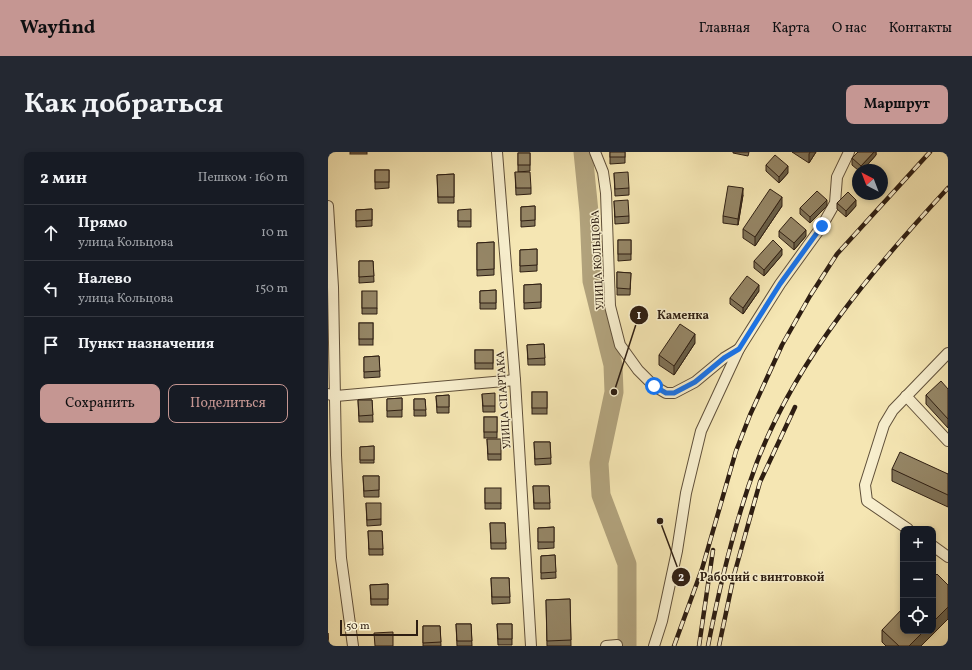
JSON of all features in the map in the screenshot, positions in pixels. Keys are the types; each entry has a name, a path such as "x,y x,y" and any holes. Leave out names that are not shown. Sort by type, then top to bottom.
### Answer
{"street":[{"name":"УЛИЦА СПАРТАКА","path":"497,152 515,380 531,646"},
{"name":"УЛИЦА КОЛЬЦОВА","path":"595,152 603,172 606,193 610,306 620,345 638,370 654,386 666,393 674,393 695,382 724,358 739,349 780,284 822,226 835,203 837,177 849,152"},
{"path":"328,206 333,287 332,395 341,558 353,646"},
{"path":"654,646 674,565 686,493 701,431 739,349"},
{"path":"904,526 867,501 864,485 884,425 893,410 948,353"},
{"path":"332,395 515,380"},
{"path":"906,396 948,441"},
{"path":"936,548 948,557"},
{"path":"606,646 617,645"}],"building":[{"path":"610,152 625,152 625,157 610,157"},
{"path":"858,152 874,152 863,164 859,164 852,158"},
{"path":"518,153 530,153 530,165 518,165"},
{"path":"775,155 788,166 779,177 766,165"},
{"path":"375,170 389,170 389,182 375,182"},
{"path":"515,172 530,172 531,188 516,188"},
{"path":"628,172 629,188 615,189 614,173"},
{"path":"454,174 454,197 438,197 437,175"},
{"path":"728,186 743,188 738,219 723,216"},
{"path":"770,189 782,197 755,237 743,229"},
{"path":"817,191 827,200 810,217 800,208"},
{"path":"848,192 852,196 852,200 856,200 846,211 837,203"},
{"path":"628,200 629,216 615,217 614,201"},
{"path":"535,206 535,220 521,221 521,207"},
{"path":"372,209 372,220 356,221 356,210"},
{"path":"471,209 471,221 458,221 458,210"},
{"path":"791,217 806,230 794,243 779,231"},
{"path":"618,240 631,240 631,254 618,254"},
{"path":"773,240 782,249 764,270 754,261"},
{"path":"494,242 494,269 477,270 477,243"},
{"path":"537,249 537,265 520,266 520,250"},
{"path":"359,261 373,261 374,276 359,277"},
{"path":"617,272 631,273 630,289 617,288"},
{"path":"747,276 759,285 743,308 730,298"},
{"path":"541,284 541,302 524,303 524,285"},
{"path":"496,290 496,303 480,303 480,291"},
{"path":"362,291 377,291 377,308 362,308"},
{"path":"359,323 373,323 373,339 359,339"},
{"path":"680,324 695,334 674,366 659,355"},
{"path":"544,344 545,358 528,359 527,345"},
{"path":"475,350 493,350 493,363 475,363"},
{"path":"379,356 380,371 364,372 364,357"},
{"path":"941,381 948,389 948,419 926,395"},
{"path":"532,392 547,392 547,408 532,408"},
{"path":"495,393 495,406 483,406 482,394"},
{"path":"449,395 449,407 437,407 436,396"},
{"path":"402,398 402,410 387,411 387,399"},
{"path":"414,399 425,399 426,410 414,410"},
{"path":"358,400 372,400 373,415 359,416"},
{"path":"484,417 497,417 497,432 484,432"},
{"path":"487,439 501,439 501,454 488,454"},
{"path":"534,442 550,442 551,458 535,459"},
{"path":"374,446 374,460 360,460 360,447"},
{"path":"900,452 948,474 948,495 892,469"},
{"path":"363,476 379,476 379,490 364,491"},
{"path":"533,486 549,486 550,503 534,503"},
{"path":"485,488 501,488 501,503 485,503"},
{"path":"366,503 381,503 381,519 367,520"},
{"path":"490,523 505,523 506,543 491,543"},
{"path":"554,527 554,542 538,542 538,528"},
{"path":"368,531 382,531 383,549 369,549"},
{"path":"555,555 556,572 541,573 541,556"},
{"path":"937,574 948,585 948,607 936,619 936,598"},
{"path":"491,578 509,578 510,597 492,597"},
{"path":"388,584 388,599 371,599 370,585"},
{"path":"570,599 571,640 547,641 546,600"},
{"path":"900,611 900,634 921,634 909,646 899,646 882,630"},
{"path":"456,624 471,624 472,641 457,641"},
{"path":"497,624 512,624 512,639 498,639"},
{"path":"423,626 440,626 441,642 423,643"},
{"path":"393,632 393,646 375,646 374,633"}],"waterway":[{"path":"583,152 589,212 592,281 613,365 614,392 599,463 601,495 627,564 627,646"}],"railway":[{"path":"674,646 702,569 736,451 750,415 782,345 810,296 837,254 930,152"},
{"path":"708,646 723,576 749,484 774,424 793,387 839,316 892,250 948,188"},
{"path":"719,646 734,575 760,482 795,407"},
{"path":"699,646 713,550"}],"place":[{"name":"Каменка","path":"614,392"},
{"name":"Рабочий с винтовкой","path":"660,521"}],"route":[{"path":"654,386 666,393 674,393 695,382 724,358 739,349 780,284 822,226"}]}
